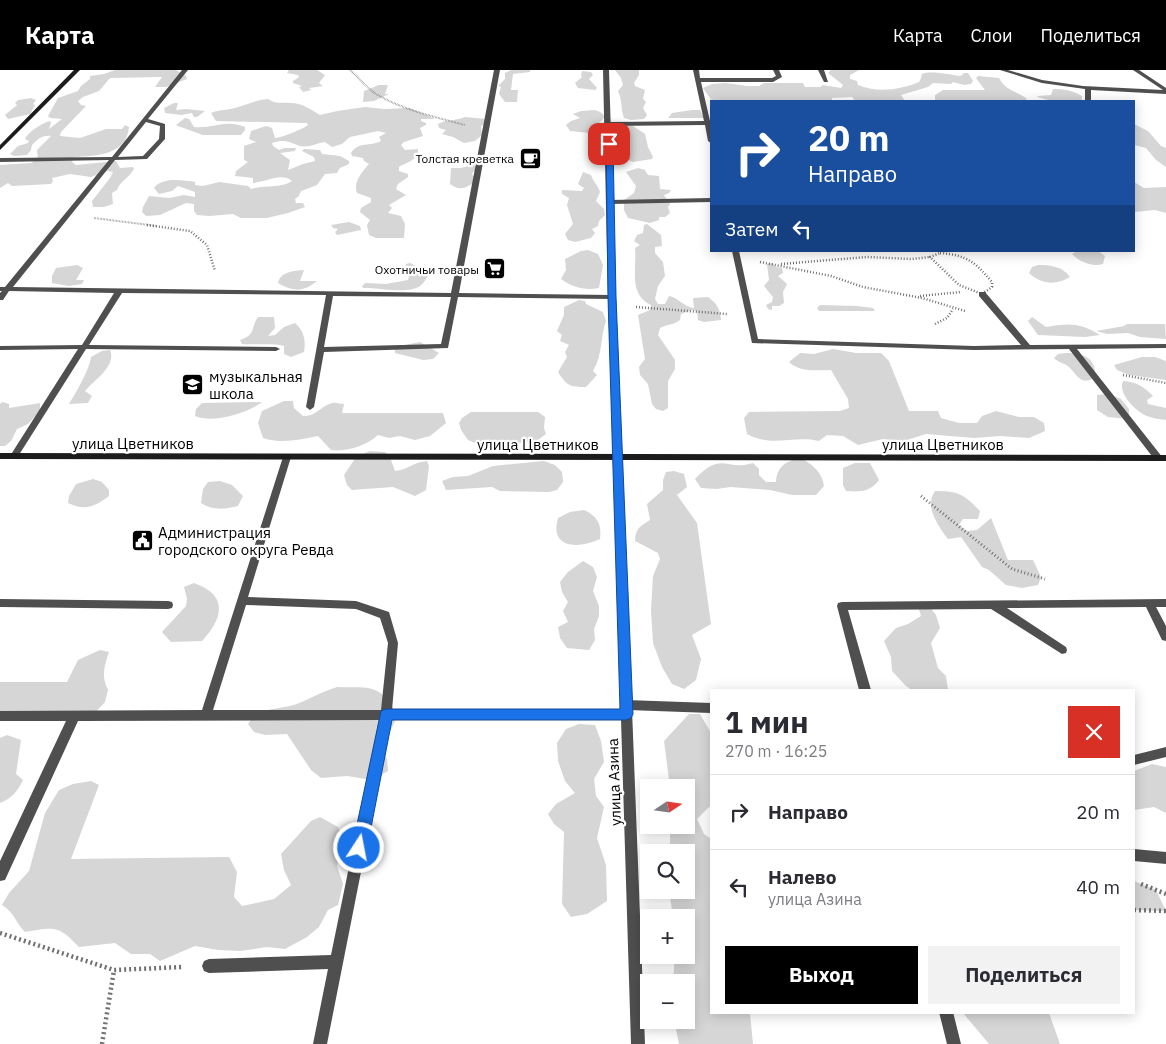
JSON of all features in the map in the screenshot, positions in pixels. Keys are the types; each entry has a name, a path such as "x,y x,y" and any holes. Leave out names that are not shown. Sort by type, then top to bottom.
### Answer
{"street":[{"path":"0,148 77,70"},
{"path":"0,298 4,289 69,213 185,70"},
{"path":"320,350 445,346 497,70"},
{"name":"улица Азина","path":"606,70 609,124 612,302 638,1044"},
{"path":"609,124 709,123 696,70"},
{"path":"698,80 773,80 779,77 776,70"},
{"path":"821,70 826,82"},
{"path":"1003,70 1042,81 1088,87 1166,91"},
{"path":"1136,70 1166,91"},
{"path":"1088,87 1088,100"},
{"path":"0,160 145,158 162,139 163,125 144,120"},
{"path":"610,202 710,200"},
{"path":"736,255 755,341 974,348 1166,346"},
{"path":"4,289 454,294 612,302"},
{"path":"14,456 119,290"},
{"path":"310,407 330,293"},
{"path":"982,294 1027,347"},
{"path":"1071,347 1162,458"},
{"path":"0,348 276,349"},
{"name":"улица Цветников","path":"0,456 1162,458"},
{"path":"206,715 287,457"},
{"path":"242,601 356,605 385,614 393,643 386,715 320,1044"},
{"path":"0,603 168,605"},
{"path":"1149,603 1166,637"},
{"path":"865,689 842,606 1166,603"},
{"path":"993,605 1062,650"},
{"path":"0,716 386,715 710,708"},
{"path":"0,875 74,716"},
{"path":"1135,760 1166,752"},
{"path":"1135,855 1166,858"},
{"path":"209,966 337,962"},
{"path":"946,1014 954,1044"}],"path":[{"path":"350,70 367,87 396,102 422,113 485,131"},
{"path":"69,213 98,219 190,231 207,244 222,292"},
{"path":"918,297 971,292 982,294 992,287 992,282 974,261 953,252"},
{"path":"778,265 850,258 912,259 930,257 940,253 956,254"},
{"path":"736,255 831,276 863,287 918,297 1008,324"},
{"path":"930,257 948,277 971,292"},
{"path":"612,302 692,310 750,319"},
{"path":"921,496 1012,569 1049,580"},
{"path":"1135,881 1166,894"},
{"path":"1135,910 1166,911"},
{"path":"0,932 33,945 114,970 209,966"},
{"path":"102,1044 114,970"}],"shaded area":[{"path":"115,70 176,70 186,76 187,79 166,87 155,87 162,77 110,78 99,91 78,101 81,105 86,106 61,132 60,136 80,138 106,129 122,129 125,125 129,127 127,136 117,149 92,156 74,157 72,162 76,165 116,161 120,168 133,167 132,172 120,184 117,190 112,193 113,204 104,207 93,207 92,201 113,172 107,171 91,177 70,174 52,178 51,184 12,186 8,183 0,188 0,165 31,163 38,159 37,150 51,136 38,139 32,145 27,155 14,156 10,154 18,146 28,143 29,141 25,139 36,128 50,121 49,129 62,119 50,118 48,116 58,98 78,91 90,79 90,76"},
{"path":"289,70 317,70 325,75 319,83 323,86 309,88 311,90 303,92 299,87 302,86 293,83 299,77 298,75 287,73"},
{"path":"511,70 530,70 530,72 513,74 511,90 518,90 517,102 505,102 499,94 501,87 498,86 505,79 505,73"},
{"path":"615,70 639,70 639,75 634,83 635,86 645,90 643,99 646,102 643,108 647,115 644,119 631,120 624,118 618,91 623,85 621,78"},
{"path":"831,70 859,70 850,75 850,79 857,81 858,85 881,90 912,85 919,82 922,74 926,73 961,76 964,73 968,73 973,81 971,84 964,85 953,82 951,84 933,83 928,87 901,95 904,100 854,100 852,97 832,98 832,100 711,100 703,88 712,84 726,83 759,86 764,83 803,83 805,87 820,87 823,85 841,88 843,85 828,73"},
{"path":"582,71 591,72 593,75 589,79 597,88 595,90 578,88 575,83 582,77"},
{"path":"978,76 999,78 1004,85 1027,100 935,100 935,95 943,90 985,90 976,78"},
{"path":"379,85 388,85 385,94 389,94 374,101 363,102 364,91"},
{"path":"1053,89 1064,90 1075,92 1082,96 1082,100 1048,100 1037,97 1051,95"},
{"path":"31,98 36,100 30,114 8,119 5,115 17,105 15,103 18,100"},
{"path":"268,99 277,103 299,104 320,115 365,107 384,109 410,108 435,119 421,119 421,121 426,123 426,125 420,128 423,136 404,142 401,145 405,150 418,149 415,158 399,167 399,171 408,174 408,177 398,184 396,189 406,195 389,205 392,208 388,213 401,216 405,224 404,238 376,238 369,235 367,225 370,220 360,212 361,208 371,202 371,198 357,193 356,189 359,177 369,164 363,158 352,156 351,153 358,147 381,141 379,137 386,133 378,131 350,137 342,144 332,147 325,142 310,146 300,146 284,141 272,143 279,150 296,148 295,151 280,153 290,160 288,170 315,161 314,157 302,151 304,149 320,150 322,154 340,156 349,161 349,164 340,168 337,173 325,174 317,185 301,191 295,199 296,203 303,203 305,207 288,213 267,218 241,218 233,214 197,215 194,211 194,204 186,203 160,215 146,216 142,212 149,196 169,198 184,195 195,197 195,192 178,186 172,191 159,194 154,188 162,182 190,181 195,182 195,185 203,186 219,182 248,186 251,189 284,185 292,181 288,178 279,177 253,183 253,178 235,176 236,171 248,162 244,160 244,146 256,142 249,139 251,131 266,126 272,128 275,138 278,138 302,129 308,125 307,123 216,121 211,113"},
{"path":"178,103 176,110 205,111 197,117 194,117 192,113 181,115 165,113 164,108"},
{"path":"595,110 602,113 605,117 597,125 598,129 589,133 570,131 566,125 580,118 573,114 581,111"},
{"path":"700,110 704,118 668,118 672,113"},
{"path":"465,117 487,119 487,124 481,126 482,135 475,141 464,143 442,134 446,130 439,128 438,124"},
{"path":"185,118 189,119 194,127 231,124 245,127 245,130 241,135 203,135 176,125"},
{"path":"1135,124 1148,131 1161,146 1166,148 1166,167 1156,160 1146,148 1135,145"},
{"path":"626,126 633,126 645,134 653,157 652,159 633,162 616,155 617,151 625,149 621,141"},
{"path":"474,165 478,169 472,175 476,177 476,182 460,188 450,184 451,168"},
{"path":"638,168 645,170 648,175 659,176 660,189 671,190 664,195 670,204 668,207 670,213 650,223 628,218 624,210 624,200 634,193 636,186 626,172"},
{"path":"583,172 591,175 598,187 600,192 596,201 604,209 605,215 599,221 598,226 592,229 595,233 591,238 575,242 568,240 565,234 573,224 567,205 569,198 562,194 562,190 582,191 584,188 578,184"},
{"path":"1135,183 1144,188 1166,187 1166,213 1155,210 1135,212"},
{"path":"349,222 360,226 361,230 337,235 335,232 338,229 333,228 331,225"},
{"path":"647,224 661,235 662,246 655,247 655,253 663,262 665,276 658,286 655,299 658,304 665,304 669,296 694,308 693,298 708,297 718,307 721,320 704,322 698,320 697,311 692,310 681,314 678,322 660,328 658,335 675,360 675,369 668,381 668,408 663,411 656,409 652,404 648,384 640,375 639,367 645,359 638,315 650,310 651,305 644,300 636,288 635,248 640,245 634,241 637,235 643,233 644,225"},
{"path":"588,250 598,254 603,265 599,288 579,288 561,279 566,270 565,259 581,251"},
{"path":"1075,252 1099,252 1105,256 1103,264 1094,265 1082,261 1072,254"},
{"path":"410,263 428,272 428,276 420,286 408,290 363,288 362,286 365,283 386,284 408,280 410,271 405,268 406,264"},
{"path":"772,263 776,267 782,268 783,273 778,276 787,284 783,292 784,303 779,306 772,306 772,310 768,309 766,305 772,302 773,297 764,286 769,280 767,264"},
{"path":"77,265 83,268 76,280 84,280 82,284 69,286 52,283 52,276 56,268"},
{"path":"1038,265 1060,268 1070,277 1054,283 1038,280 1029,273 1032,267"},
{"path":"304,270 300,281 317,281 298,290 278,283 285,274"},
{"path":"579,300 585,301 586,304 603,312 606,321 600,352 593,371 597,375 586,387 569,385 558,372 567,357 565,352 569,345 560,341 562,335 557,331 564,315 564,307"},
{"path":"820,305 857,306 873,308 875,311 819,311 817,308"},
{"path":"258,317 274,317 275,328 268,336 275,335 284,327 295,323 304,336 304,352 291,357 284,354 284,346 242,344 240,340 251,333"},
{"path":"1032,317 1046,327 1074,325 1086,328 1100,335 1085,337 1038,335 1028,321"},
{"path":"1127,324 1165,324 1166,339 1140,337 1128,333 1107,334 1096,331"},
{"path":"420,342 439,353 433,359 423,360 395,353 395,347"},
{"path":"833,349 856,353 881,353 889,361 909,411 938,411 941,418 959,423 977,423 982,416 996,411 1019,417 1034,417 1044,423 1045,431 1029,438 1000,436 974,438 926,434 904,441 883,439 858,445 843,436 827,435 819,441 800,439 774,441 756,438 747,434 744,418 749,412 840,411 849,408 848,399 831,370 804,369 794,366 789,362 800,353 814,354"},
{"path":"110,350 111,356 108,367 85,391 92,396 88,403 69,404 79,387 91,357 102,351"},
{"path":"1058,354 1078,354 1088,358 1094,365 1095,377 1087,381 1080,379 1067,366 1054,358"},
{"path":"1142,357 1155,357 1166,361 1166,380 1129,375 1117,370 1114,365"},
{"path":"1123,381 1136,384 1150,393 1153,396 1147,400 1148,404 1166,408 1166,420 1145,415 1135,408 1123,392"},
{"path":"1109,394 1121,399 1129,409 1129,419 1108,417 1097,410 1097,395"},
{"path":"284,401 293,401 294,408 303,416 311,415 328,404 335,403 344,404 342,413 443,413 446,423 430,436 415,440 400,436 389,438 378,435 362,445 343,450 331,450 318,436 283,441 263,438 258,423 262,411"},
{"path":"2,402 9,404 9,408 40,403 40,411 28,424 17,429 11,441 5,446 0,446 0,404"},
{"path":"262,402 248,410 230,416 211,419 195,416 196,409 202,403"},
{"path":"471,412 538,412 545,417 544,428 546,434 538,440 487,448 468,440 461,430 459,423 462,418"},
{"path":"370,451 385,452 390,457 395,471 427,461 429,466 426,490 415,496 393,487 352,490 347,485 344,475 356,457"},
{"path":"801,458 813,466 821,477 824,486 816,495 792,495 770,490 730,487 717,489 701,488 695,479 704,470 718,464 744,465 753,463 759,469 759,475 766,482 776,482 778,472 783,465"},
{"path":"544,461 555,465 562,472 563,482 557,490 549,492 500,491 492,487 446,490 442,481 453,477 468,476 493,466"},
{"path":"855,463 870,463 879,480 876,484 864,490 846,491 843,485 843,468"},
{"path":"674,471 684,474 687,487 677,495 697,523 711,624 692,635 701,659 696,680 684,689 672,684 662,667 653,643 651,610 653,576 660,559 658,553 635,541 639,528 650,520 647,504 663,490 663,480 666,472"},
{"path":"93,479 102,482 109,490 109,496 89,507 79,507 68,503 69,496 76,484"},
{"path":"220,481 232,485 243,496 238,506 215,508 201,503 203,489 208,482"},
{"path":"935,491 955,493 965,497 980,511 978,519 963,519 959,525 967,531 977,530 991,518 1008,560 1033,560 1041,577 1038,585 1022,588 1006,585 989,570 982,567 961,537 948,539 940,528 932,509 932,497"},
{"path":"584,510 598,521 600,539 575,545 562,541 558,536 556,528 558,518 570,512"},
{"path":"583,561 593,567 597,577 593,591 599,606 599,616 594,629 595,640 589,650 567,648 560,638 558,627 568,622 563,611 568,602 562,592 560,582 568,572"},
{"path":"194,583 213,594 217,601 219,608 215,624 202,641 171,642 162,632 186,606 187,599 184,587"},
{"path":"928,605 936,615 940,628 931,643 938,668 946,676 948,689 910,689 892,671 891,657 884,641 896,628 908,624 921,616 918,606"},
{"path":"100,650 109,652 104,671 104,680 108,690 105,702 92,716 0,716 0,682 67,682 78,660"},
{"path":"337,687 374,689 385,697 398,715 388,736 380,745 387,759 388,771 372,780 347,776 321,778 311,770 287,734 265,735 254,732 248,724 253,718 264,711 297,704"},
{"path":"689,714 700,714 710,731 710,806 697,819 704,834 710,838 710,1014 750,1014 753,1044 679,1044 676,1029 695,1029 695,974 674,974 674,964 695,964 695,909 672,909 670,899 695,899 695,844 670,844 670,834 695,834 695,779 669,779 664,741"},
{"path":"579,724 595,725 601,741 604,762 594,779 596,796 604,807 597,838 606,865 607,901 587,914 571,917 562,904 564,832 554,824 548,814 556,804 575,793 565,781 558,761 557,743 566,729"},
{"path":"7,735 21,740 16,774 23,780 14,794 0,803 0,738"},
{"path":"1152,764 1166,767 1166,813 1154,807 1135,810 1135,771"},
{"path":"91,781 99,785 71,859 229,857 237,872 234,897 242,906 274,899 291,885 284,870 281,854 311,821 320,817 338,827 343,841 337,866 343,884 338,905 328,910 319,927 307,937 285,949 267,947 240,951 195,946 160,961 150,954 131,954 115,943 79,947 61,931 55,929 25,932 10,911 2,905 9,893 29,871 45,813 59,790 73,784"},
{"path":"1135,881 1156,890 1166,911 1135,910"},
{"path":"964,1014 1049,1014 1060,1044 989,1044"}],"place":[{"name":"Толстая креветка","path":"530,158"},
{"name":"Охотничьи товары","path":"495,269"},
{"name":"музыкальная школа","path":"193,385"},
{"name":"Администрация городского округа Ревда","path":"142,541"}],"route":[{"path":"359,848 386,715 626,714 612,297 609,144"}]}
